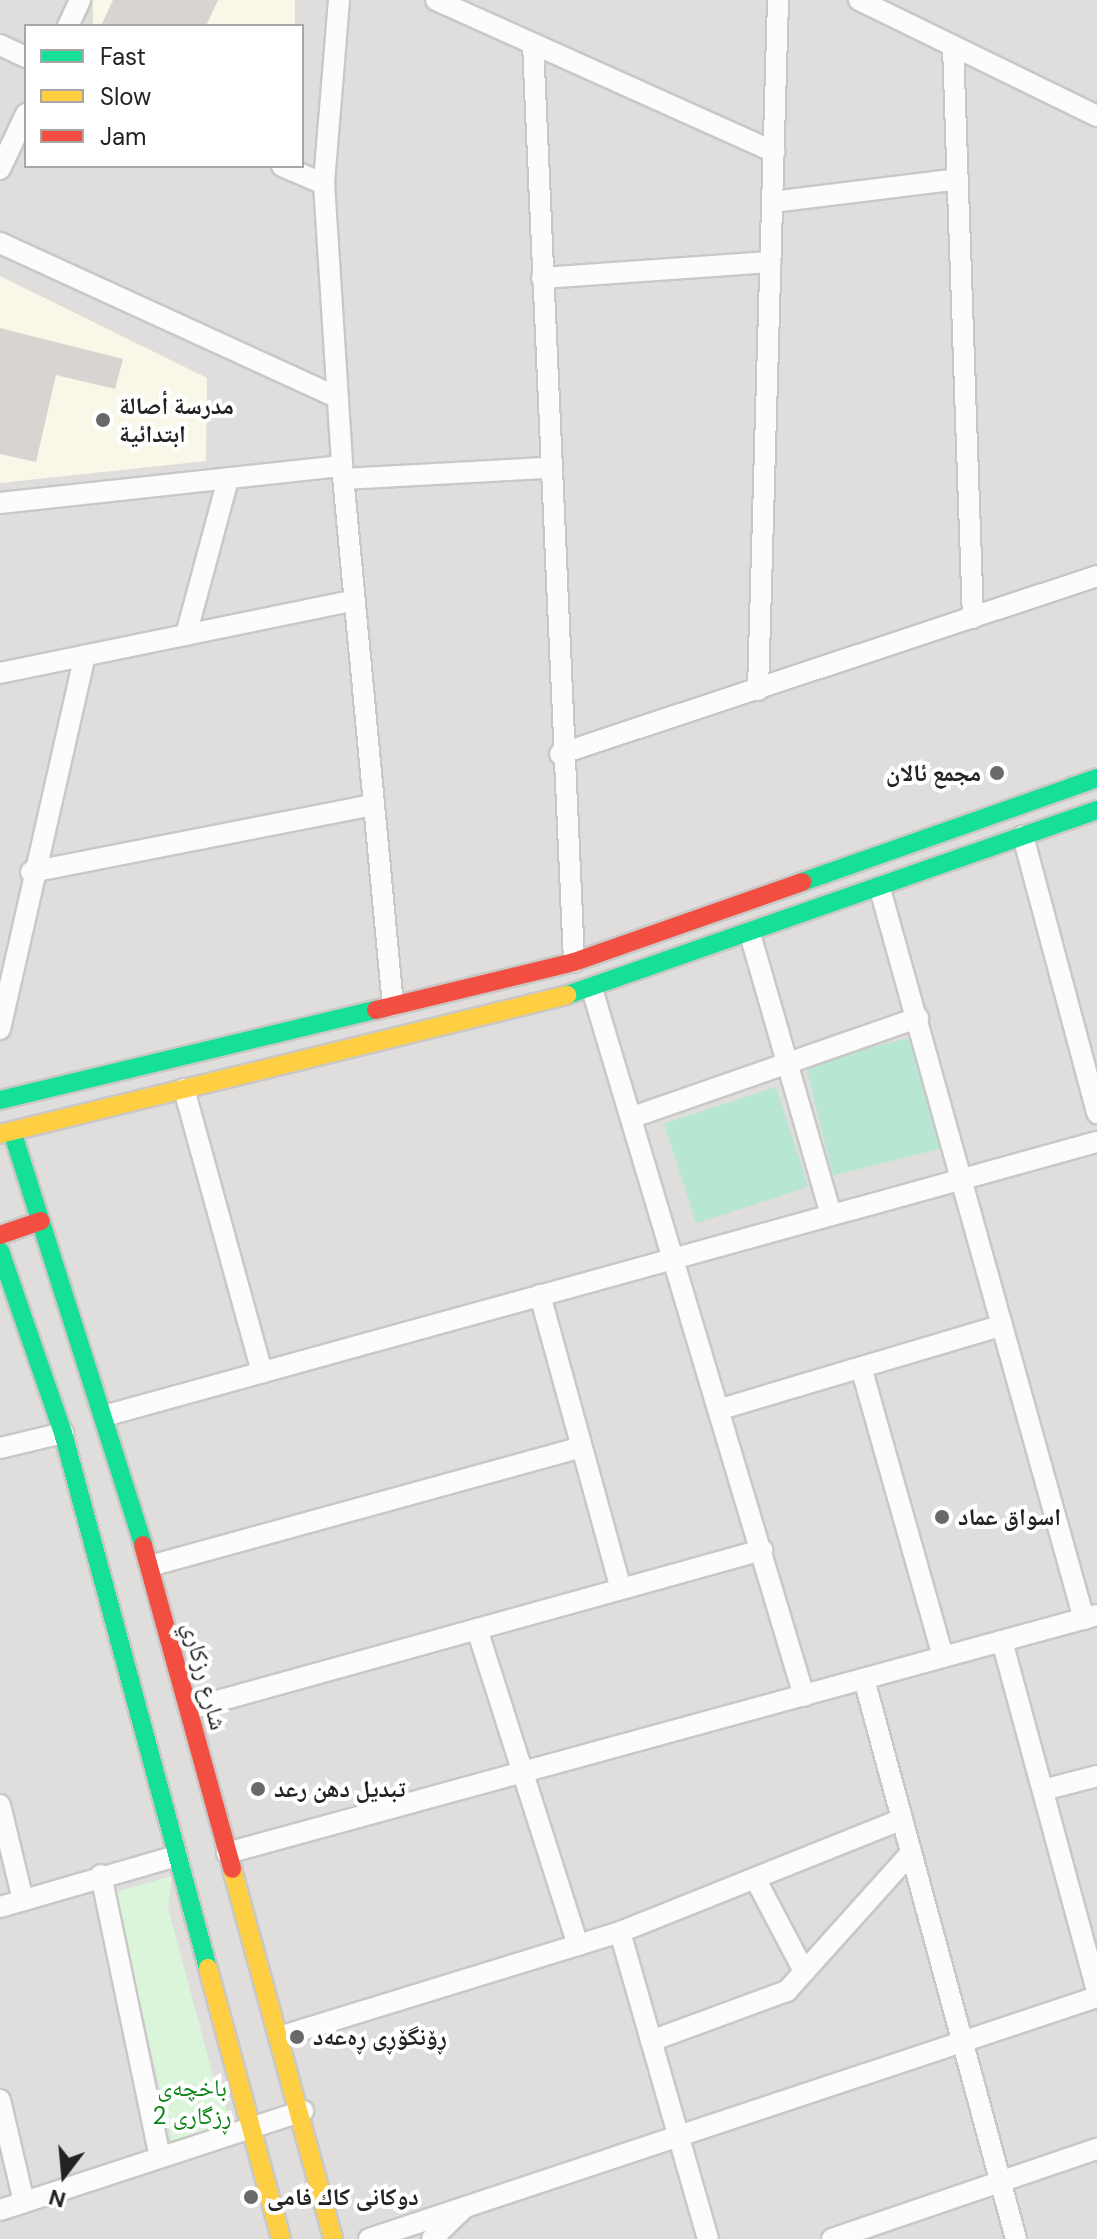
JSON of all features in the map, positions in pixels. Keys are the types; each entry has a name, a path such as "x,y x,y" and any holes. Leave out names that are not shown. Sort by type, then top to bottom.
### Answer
{"street":[{"path":"69,24 80,0"},
{"path":"339,0 324,184 342,473 393,1006"},
{"path":"436,0 774,152"},
{"path":"758,690 778,0"},
{"path":"859,0 1097,116"},
{"path":"533,44 560,754 574,962"},
{"path":"0,45 24,56"},
{"path":"953,46 973,618"},
{"path":"0,169 24,118"},
{"path":"287,168 324,184"},
{"path":"772,202 958,179"},
{"path":"0,243 337,397"},
{"path":"542,278 770,262"},
{"path":"0,503 228,479 549,468"},
{"path":"186,635 228,479"},
{"path":"560,754 1097,576"},
{"path":"0,673 355,600"},
{"path":"0,1029 31,872 85,656"},
{"path":"0,1100 574,962 1097,778"},
{"path":"31,872 374,805"},
{"path":"6,1132 592,989 1097,810"},
{"path":"1023,836 1097,1113"},
{"path":"227,1853 1090,1617 1002,1325 965,1176 880,889"},
{"path":"750,934 831,1215"},
{"path":"480,985 487,1016"},
{"path":"592,989 677,1258 804,1696"},
{"path":"633,1117 918,1018"},
{"path":"184,1089 262,1372"},
{"name":"شارع رزكاري","path":"6,1132 41,1221 150,1566 227,1853 303,2111 333,2239"},
{"path":"104,1416 1097,1142"},
{"path":"0,1235 41,1221"},
{"path":"0,1251 63,1433 281,2239"},
{"path":"540,1295 621,1589"},
{"path":"721,1409 1002,1325"},
{"path":"861,1367 943,1657"},
{"path":"0,1448 63,1433"},
{"path":"150,1566 581,1447"},
{"path":"189,1709 762,1550"},
{"path":"477,1629 578,1945"},
{"path":"1002,1641 1097,1990"},
{"path":"864,1679 1016,2239"},
{"path":"1043,1790 1097,1776"},
{"path":"0,1805 23,1900"},
{"path":"282,2036 620,1932 757,1882 902,1819"},
{"path":"651,2041 787,1991 911,1853"},
{"path":"0,1907 101,1875 177,1856"},
{"path":"101,1875 160,2157"},
{"path":"757,1882 804,1971"},
{"path":"620,1932 708,2239"},
{"path":"369,2239 1097,1997"},
{"path":"0,2100 24,2202"},
{"path":"0,2210 303,2111"},
{"path":"832,2239 1097,2149"},
{"path":"432,2239 468,2204"}],"shaded area":[{"path":"0,0 1097,0 1097,2239 0,2239"},
{"path":"93,0 295,0 295,24 93,24"},
{"name":"مدرسة أصالة ابتدائية","path":"0,276 207,378 206,461 0,483"}],"green space":[{"path":"913,1037 941,1149 833,1175 805,1064"},
{"path":"776,1087 808,1187 696,1223 664,1123"},
{"name":"باخچەی ڕزگاری 2","path":"172,1876 168,1908 219,2098 237,2123 172,2143 115,1892"}],"building":[{"path":"113,0 218,0 207,24 102,24"},
{"path":"0,328 123,359 115,389 56,375 36,462 0,454"}],"traffic: fast":[{"path":"802,882 1097,778"},
{"path":"567,995 1097,810"},
{"path":"0,1100 376,1010"},
{"path":"12,1131 143,1545"},
{"path":"0,1251 63,1433 208,1968"}],"traffic: slow":[{"path":"0,1134 567,995"},
{"path":"232,1869 333,2239"},
{"path":"208,1968 281,2239"}],"traffic: jam":[{"path":"376,1010 574,962 802,882"},
{"path":"0,1235 41,1221"},
{"path":"143,1545 232,1869"}],"place":[{"name":"مدرسة أصالة ابتدائية","path":"103,420"},
{"name":"مجمع ئالان","path":"997,773"},
{"name":"اسواق عماد","path":"942,1517"},
{"name":"تبديل دهن رعد","path":"258,1789"},
{"name":"ڕۆنگۆڕی ڕەعەد","path":"297,2037"},
{"name":"دوكانى كاك فامى","path":"251,2197"}]}
